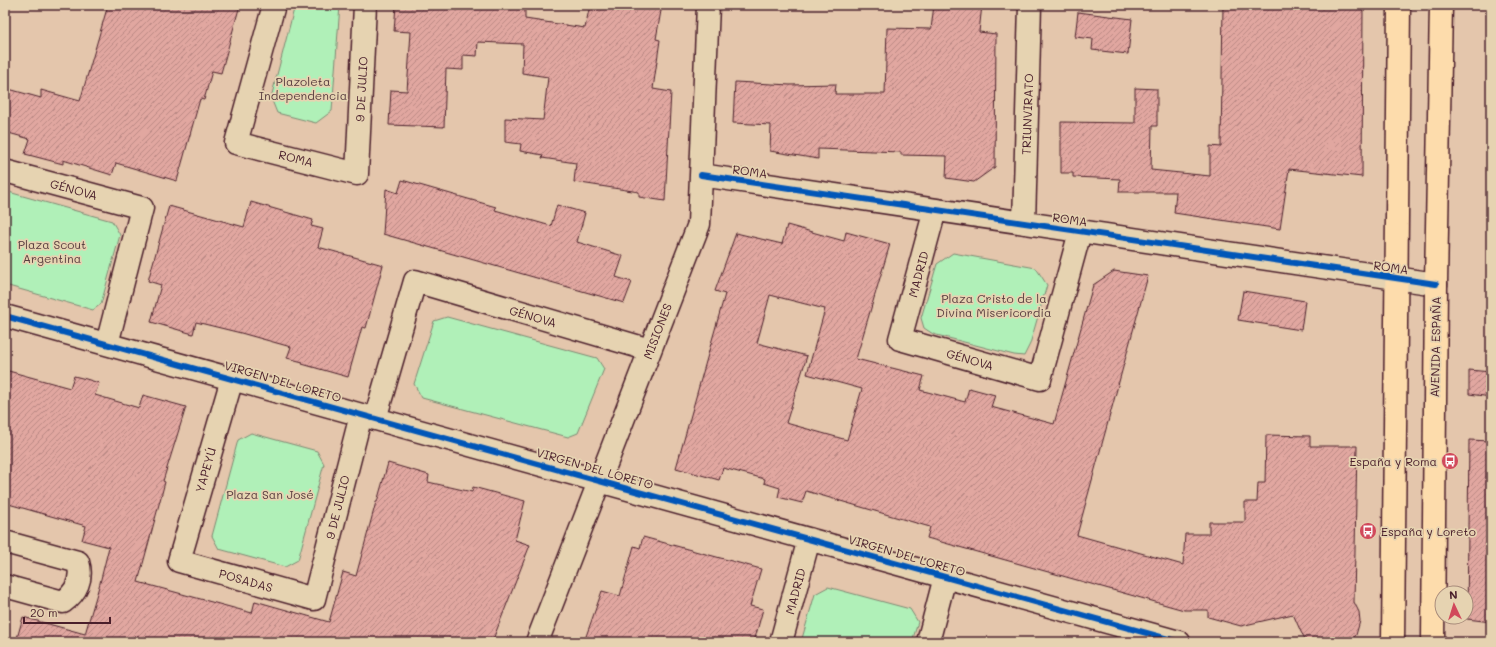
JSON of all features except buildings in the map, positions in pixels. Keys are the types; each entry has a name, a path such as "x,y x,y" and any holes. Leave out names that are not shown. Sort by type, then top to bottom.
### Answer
{"main road":[{"path":"1393,642 1399,5"},
{"name":"AVENIDA ESPAÑA","path":"1433,642 1436,284 1441,5"}],"street":[{"name":"ROMA","path":"274,5 236,143 357,174"},
{"name":"9 DE JULIO","path":"357,174 365,5"},
{"name":"MISIONES","path":"536,642 699,224 708,5"},
{"name":"TRIUNVIRATO","path":"1024,223 1030,5"},
{"name":"GÉNOVA","path":"5,171 142,208 106,344"},
{"name":"ROMA","path":"701,175 1436,284"},
{"name":"MADRID","path":"900,339 935,210"},
{"name":"GÉNOVA","path":"900,339 1040,379 1080,232"},
{"name":"9 DE JULIO","path":"314,600 368,417 415,282"},
{"name":"GÉNOVA","path":"415,282 650,350"},
{"name":"VIRGEN DEL LORETO","path":"5,316 1179,642"},
{"name":"YAPEYÚ","path":"179,561 232,379"},
{"name":"MADRID","path":"781,642 810,539"},
{"path":"5,542 78,562 80,573 76,588 70,597 63,602 5,586"},
{"name":"POSADAS","path":"179,561 314,600"},
{"path":"928,642 945,577"}],"green space":[{"name":"Plazoleta Independencia","path":"295,5 340,5 332,111 316,123 277,113 271,98"},
{"name":"Plaza Scout Argentina","path":"5,191 112,221 120,235 101,304 93,310 5,285"},
{"name":"Plaza Cristo de la Divina Misericordia","path":"953,253 1036,268 1047,285 1030,344 1024,356 1014,355 933,334 924,328 921,318 937,264"},
{"path":"447,317 597,358 604,369 578,433 568,437 422,398 414,384 434,321"},
{"name":"Plaza San José","path":"251,433 317,451 324,464 298,560 285,567 219,549 212,536 238,440"},
{"path":"828,587 910,609 918,622 912,642 801,642 815,594"}],"cycle path":[{"path":"701,175 1436,284"},
{"path":"5,316 1179,642"}],"place":[{"name":"España y Roma","path":"1450,461"},
{"name":"España y Loreto","path":"1368,531"}]}
